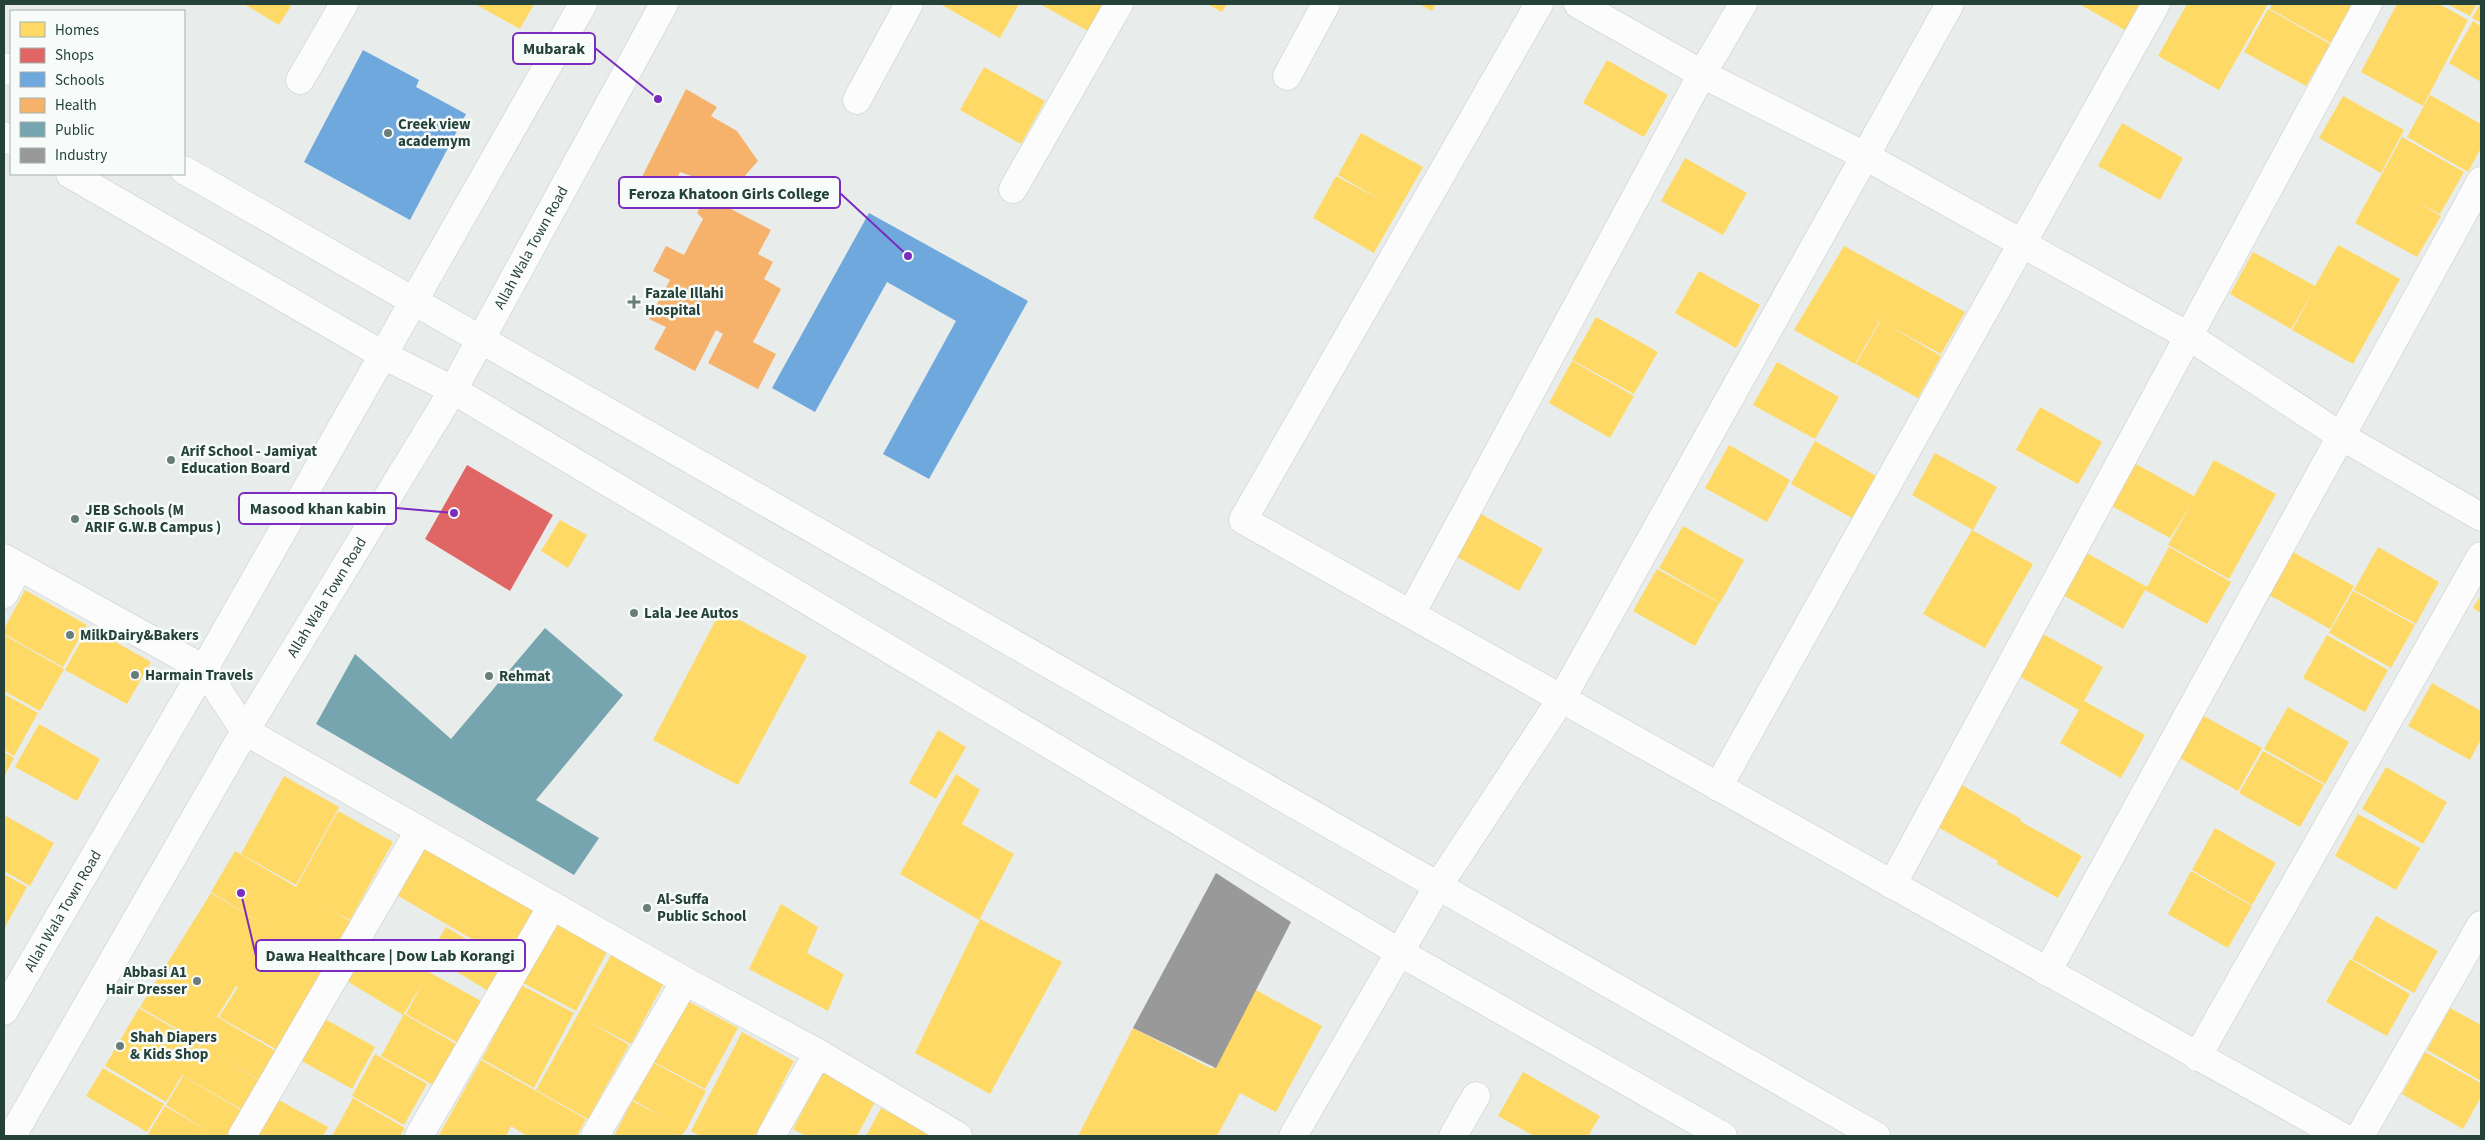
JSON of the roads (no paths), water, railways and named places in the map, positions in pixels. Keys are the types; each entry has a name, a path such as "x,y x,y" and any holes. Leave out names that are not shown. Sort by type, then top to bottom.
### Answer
{"street":[{"path":"300,80 344,4"},
{"name":"Allah Wala Town Road","path":"4,1011 204,669 583,4"},
{"name":"Allah Wala Town Road","path":"12,1136 246,731 453,390 664,4"},
{"path":"857,100 909,4"},
{"path":"1013,189 1119,4"},
{"path":"1287,76 1326,4"},
{"path":"1539,4 1242,520 2340,1136"},
{"path":"1578,4 1702,74 1865,156 2190,337 2341,436 2481,517"},
{"path":"1411,614 1702,74 1743,4"},
{"path":"1294,1136 1438,886 1562,698 1950,4"},
{"path":"1718,787 2156,4"},
{"path":"1892,885 2190,337 2368,4"},
{"path":"185,171 1876,1136"},
{"path":"72,175 383,354 453,390 1399,952 1723,1136"},
{"path":"2046,972 2481,181"},
{"path":"2198,1057 2481,556"},
{"path":"4,594 12,562 204,669 246,731 419,832 818,1053 955,1136"},
{"path":"242,1136 419,832"},
{"path":"419,1136 552,906"},
{"path":"2360,1136 2481,925"},
{"path":"595,1136 685,981"},
{"path":"771,1136 818,1053"},
{"path":"1453,1136 1476,1096"}],"place":[{"name":"Mubarak","path":"658,99"},
{"name":"Creek view academym","path":"388,133"},
{"name":"Feroza Khatoon Girls College","path":"908,256"},
{"name":"Fazale Illahi Hospital","path":"634,302"},
{"name":"Arif School - Jamiyat Education Board","path":"171,460"},
{"name":"Masood khan kabin","path":"454,513"},
{"name":"JEB Schools (M ARIF G.W.B Campus )","path":"75,519"},
{"name":"Lala Jee Autos","path":"634,613"},
{"name":"MilkDairy&Bakers","path":"70,635"},
{"name":"Harmain Travels","path":"135,675"},
{"name":"Rehmat","path":"489,676"},
{"name":"Dawa Healthcare | Dow Lab Korangi","path":"241,893"},
{"name":"Al-Suffa Public School","path":"647,908"},
{"name":"Abbasi A1 Hair Dresser","path":"197,981"},
{"name":"Shah Diapers & Kids Shop","path":"120,1046"}]}
